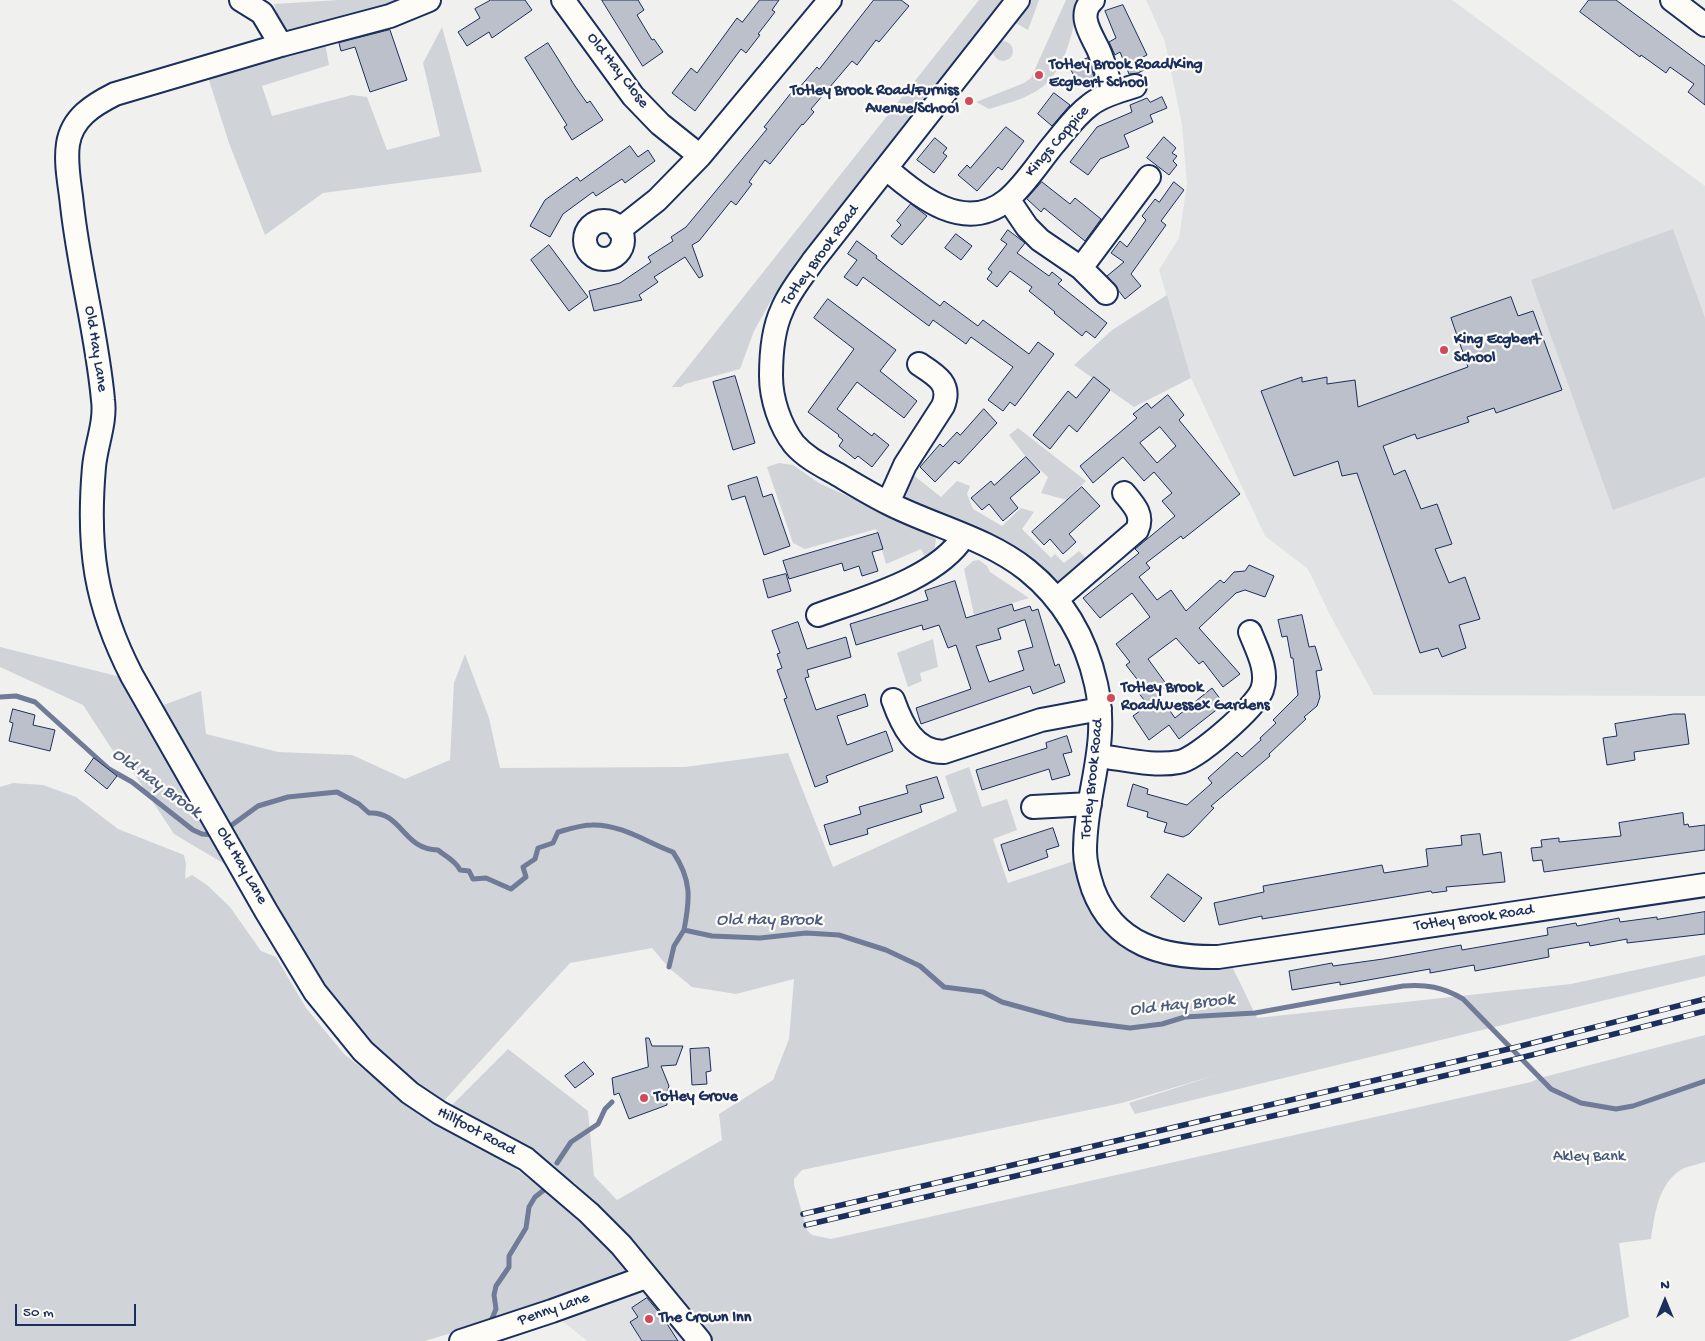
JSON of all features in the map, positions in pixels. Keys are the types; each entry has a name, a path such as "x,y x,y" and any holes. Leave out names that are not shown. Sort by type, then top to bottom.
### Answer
{"street":[{"path":"242,0 262,13 281,45"},
{"name":"Old Hay Lane","path":"266,911 114,641 96,582 92,549 94,466 104,402 94,335 77,251 67,158 68,144 71,133 83,115 98,102 115,94 281,45 390,16 428,0"},
{"name":"Old Hay Close","path":"563,0 633,96 660,124 700,156"},
{"path":"619,230 657,200 700,156 830,0"},
{"name":"Totley Brook Road","path":"1018,0 813,261 781,311 772,361 772,385 783,425 794,444 810,459 888,503 1002,554 1026,569 1057,599 1084,643 1096,682 1100,709 1099,756 1090,804 1086,860 1088,875 1105,913 1119,930 1135,941 1154,950 1188,958 1218,958 1705,885"},
{"path":"1093,0 1086,9 1086,26 1099,51 1113,93"},
{"path":"1672,0 1705,25"},
{"name":"Kings Coppice","path":"887,169 916,195 940,208 956,213 987,211 1008,199 1084,109 1113,93 1135,86"},
{"path":"1081,268 1148,177"},
{"path":"1008,199 1027,227 1040,240 1081,268 1106,293"},
{"path":"888,503 905,465 943,406 947,396 944,386 937,376 920,364"},
{"path":"1057,599 1137,530 1140,517 1135,506 1124,493"},
{"path":"818,615 889,588 922,573 947,556 964,536"},
{"path":"1099,756 1164,764 1179,763 1201,752 1240,717 1262,691 1264,673 1250,632"},
{"path":"893,700 906,730 926,749 934,752 944,752 1041,720 1100,709"},
{"path":"1033,807 1090,804"},
{"name":"Hillfoot Road","path":"266,911 315,992 363,1051 410,1094 440,1113 526,1159 595,1219 620,1245 700,1341"},
{"name":"Penny Lane","path":"461,1341 552,1312 646,1277"}],"shaded area":[{"name":"King Ecgbert School","path":"1146,0 1452,0 1705,186 1705,696 1374,695 1330,615 1308,569 1265,536 1191,378 1159,270 1179,238 1187,184 1182,125 1165,42"},
{"path":"646,1284 687,1341 587,1341 559,1318"}],"green space":[{"path":"339,0 418,0 289,31 280,24 274,4"},
{"path":"979,0 1003,0 825,226 773,297 754,331 740,369 685,384 681,387 672,387"},
{"path":"1031,0 1039,0 1028,30 1014,22"},
{"path":"1066,0 1080,0 1065,54 1055,74 1048,82 1028,96 989,109 976,102 1024,83 1031,78"},
{"path":"442,27 482,172 323,193 265,235 229,143 208,77 325,43 329,65 262,86 272,116 352,95 367,97 387,150 440,136 423,63"},
{"path":"1003,41 1010,44 1013,51 1010,58 1003,61 996,58 993,51 996,44"},
{"path":"1673,229 1705,318 1705,477 1613,510 1531,280"},
{"path":"1167,295 1191,378 1134,407 1074,365 1112,330"},
{"path":"1018,428 1086,481 1067,500 1041,493 1048,477 1026,457 1009,435"},
{"path":"779,463 793,465 819,483 932,535 936,539 934,552 926,559 921,549 886,564 876,529 805,549 793,543 767,467"},
{"path":"912,474 941,497 957,481 970,486 967,494 973,509 1002,526 1021,508 1034,512 1022,529 1051,558 1055,554 1064,563 1079,551 1085,557 1085,562 1058,582 1052,580 913,505 904,495"},
{"path":"979,560 987,566 990,572 1029,598 974,615 964,569 973,561"},
{"path":"933,639 938,667 920,673 922,681 908,687 897,653"},
{"path":"0,647 129,679 228,866 174,834 131,769 119,760 83,705 0,667"},
{"name":"Akley Bank","path":"465,654 489,718 500,768 685,767 788,753 833,867 957,811 945,776 969,767 982,807 1007,799 1017,830 993,839 1008,883 1077,860 1083,890 1095,918 1118,941 1149,960 1168,966 1199,966 1230,962 1257,1018 1571,984 1705,955 1705,976 1135,1114 1129,1103 1216,1075 1122,1103 802,1170 794,1179 794,1185 807,1230 812,1235 831,1239 1531,1082 1540,1078 1705,1035 1705,1162 1682,1169 1668,1183 1659,1200 1651,1239 1619,1243 1629,1317 1568,1341 714,1341 601,1209 575,1183 524,1151 447,1110 508,1049 588,1111 594,1176 617,1200 722,1140 719,1114 773,1080 789,1039 794,979 736,994 692,987 669,968 652,948 570,963 441,1104 416,1086 363,1038 309,962 161,706 201,691 206,734 278,752 352,755 405,779 450,760 454,683"},
{"path":"13,783 43,785 76,797 118,829 184,855 186,864 185,879 192,875 207,885 230,907 261,951 276,957 306,1008 344,1054 420,1114 508,1163 544,1190 623,1262 624,1276 425,1341 0,1341 0,787"}],"building":[{"path":"491,0 525,0 532,10 492,38 489,32 467,46 458,32 480,18 475,9"},
{"path":"602,0 638,0 644,10 637,15 652,40 654,39 663,52 643,66"},
{"path":"760,0 779,0 772,10 775,12 746,53 741,49 695,111 672,93 691,68 697,73 737,18 742,22"},
{"path":"874,0 901,0 909,6 879,42 876,40 857,65 852,61 811,109 814,112 770,164 765,160 749,182 752,184 736,205 731,201 699,241 692,245 703,276 699,278 685,257 654,277 658,282 639,295 642,300 594,311 589,291 620,283 651,262 648,257 673,241 671,237 686,227 767,129 764,127 791,93 793,95 817,67 819,69"},
{"path":"1589,0 1616,0 1705,66 1705,105 1688,92 1694,84 1670,67 1666,73 1641,55 1640,57 1580,12"},
{"path":"1123,5 1147,55 1141,58 1146,69 1138,73 1129,74 1120,52 1115,55 1109,42 1116,38 1105,11"},
{"path":"390,30 407,80 370,92 355,47 341,51 339,43"},
{"path":"548,43 587,103 590,101 603,120 572,140 564,127 567,125 525,58"},
{"path":"1088,58 1094,77 1078,84 1069,66"},
{"path":"1054,93 1070,105 1052,126 1038,114"},
{"path":"1162,97 1167,108 1150,115 1153,122 1124,135 1129,147 1100,159 1088,175 1070,162 1097,127 1132,112 1130,105 1147,98 1150,102"},
{"path":"1006,127 1024,141 1002,170 998,167 977,191 958,175 967,165 970,168"},
{"path":"1164,137 1176,148 1172,153 1177,156 1173,161 1177,165 1169,175 1147,158"},
{"path":"935,138 947,148 943,153 947,156 934,173 917,160"},
{"path":"630,146 638,157 648,150 655,161 625,183 622,179 596,196 593,192 563,214 550,237 530,226 545,200 577,177 580,181"},
{"path":"1042,182 1070,204 1075,198 1101,219 1085,241 1044,208 1041,212 1027,199"},
{"path":"1174,182 1184,190 1161,221 1166,225 1131,274 1141,286 1125,299 1107,276 1124,262 1111,253 1120,241 1127,247 1146,220 1142,216 1155,199 1159,202"},
{"path":"911,204 927,216 902,245 891,236 901,225 897,221"},
{"path":"1008,230 1025,243 1017,253 1049,276 1052,272 1062,280 1058,284 1107,323 1095,338 1086,331 1082,336 1029,291 1032,287 1010,271 997,287 987,279 992,272 988,269 1007,244 1001,240"},
{"path":"956,234 972,246 961,260 945,248"},
{"path":"857,241 877,256 876,258 940,306 944,301 978,326 983,320 1029,354 1038,342 1054,354 1015,406 1010,402 1003,411 988,400 1013,367 971,337 966,344 933,320 929,326 863,277 857,286 844,277 857,260 848,254"},
{"path":"549,245 588,297 569,311 531,260"},
{"path":"1511,297 1518,316 1533,311 1562,390 1496,413 1494,408 1467,417 1469,422 1417,439 1415,434 1383,446 1394,475 1405,470 1421,509 1437,504 1452,544 1435,549 1449,583 1465,577 1480,619 1459,625 1466,648 1442,657 1438,648 1420,653 1357,473 1342,476 1338,461 1294,476 1261,391 1302,377 1302,382 1327,377 1327,384 1355,380 1358,407 1468,367 1451,318"},
{"path":"828,299 896,350 880,371 917,401 904,418 857,382 837,409 872,436 874,433 889,445 872,467 858,456 855,459 839,446 843,440 839,435 808,412 854,349 814,318"},
{"path":"735,376 755,443 733,450 713,382"},
{"path":"1094,377 1110,390 1077,432 1069,425 1050,449 1033,435 1068,391 1076,398"},
{"path":"1168,395 1184,415 1179,420 1240,494 1183,539 1181,536 1146,563 1150,568 1139,577 1157,600 1171,590 1186,611 1220,580 1224,583 1234,572 1245,571 1249,565 1274,576 1265,597 1245,590 1236,593 1199,628 1240,674 1223,687 1203,661 1199,664 1176,638 1148,659 1167,685 1159,692 1162,696 1160,697 1175,718 1212,688 1224,704 1179,739 1169,725 1149,740 1133,716 1148,705 1134,687 1140,683 1126,665 1130,662 1116,644 1150,617 1132,593 1100,618 1083,598 1139,553 1135,549 1175,516 1162,501 1172,493 1154,472 1144,481 1123,457 1093,483 1080,466 1137,418 1133,414 1147,403 1151,408","holes":["1160,427 1176,446 1157,463 1140,443"]},
{"path":"984,409 997,423 959,464 955,461 935,482 920,467 940,444 943,447 957,432 960,435"},
{"path":"1026,457 1040,472 1010,498 1018,508 1003,521 989,504 982,510 971,498 991,481 994,485"},
{"path":"757,477 763,497 772,494 790,546 764,555 745,496 732,500 728,486"},
{"path":"1082,487 1100,506 1069,534 1076,542 1063,554 1050,539 1044,545 1032,532"},
{"path":"878,533 883,549 872,552 878,571 862,576 859,566 844,571 842,563 789,579 783,561"},
{"path":"786,574 791,591 768,598 763,580"},
{"path":"955,581 966,618 1012,604 1014,611 1030,606 1032,611 1038,609 1055,666 1059,664 1065,682 1033,694 1030,686 921,724 916,708 971,689 956,645 948,648 939,625 923,630 922,625 856,645 850,624 928,600 925,591","holes":["1025,620 1033,647 1018,651 1024,670 989,682 976,646 1001,639 998,629"]},
{"path":"1302,615 1309,647 1315,646 1322,670 1316,671 1320,697 1317,706 1304,717 1306,719 1269,754 1270,756 1211,806 1214,808 1189,834 1183,837 1164,832 1167,823 1147,817 1148,812 1127,806 1133,784 1148,789 1147,794 1187,805 1212,783 1208,778 1237,752 1242,757 1261,740 1260,738 1276,723 1273,720 1298,695 1293,658 1291,658 1287,636 1282,637 1278,620"},
{"path":"798,622 807,649 846,637 851,657 807,670 809,677 805,678 816,710 865,694 868,706 837,716 847,745 886,731 893,751 826,776 828,782 815,787 784,699 787,698 777,670 782,668 777,654 780,653 772,631"},
{"path":"13,709 35,715 33,725 55,730 50,751 9,741 13,723 10,722"},
{"path":"1674,714 1685,714 1689,744 1634,752 1635,760 1607,765 1603,738 1617,736 1615,724"},
{"path":"1067,736 1072,752 1063,754 1070,775 1052,780 1049,769 982,790 976,770 1047,748 1046,743"},
{"path":"94,758 117,776 107,789 85,771"},
{"path":"937,777 944,798 920,805 922,812 867,829 868,834 830,845 824,825 861,814 859,807 908,793 906,786"},
{"path":"1683,813 1684,825 1688,824 1689,827 1705,825 1705,850 1544,872 1542,860 1533,861 1531,848 1542,847 1541,840 1559,838 1559,842 1621,836 1619,823"},
{"path":"1053,828 1059,846 1046,850 1048,857 1009,871 1001,845"},
{"path":"1480,834 1483,855 1501,852 1505,882 1446,887 1447,891 1432,893 1431,891 1262,919 1262,916 1219,925 1214,903 1264,892 1263,886 1382,865 1384,873 1428,866 1426,849 1462,845 1461,836"},
{"path":"1168,874 1202,898 1184,922 1151,897"},
{"path":"1705,912 1705,934 1627,943 1627,939 1590,946 1589,942 1548,949 1549,957 1475,971 1474,965 1430,973 1430,969 1340,985 1340,982 1292,990 1289,971 1332,963 1333,966 1383,959 1461,945 1462,950 1548,935 1547,928 1576,923 1577,926 1619,918 1620,922"},
{"name":"Totley Grove","path":"646,1038 649,1038 652,1046 683,1046 676,1065 661,1066 669,1086 666,1095 667,1105 629,1119 619,1093 614,1095 612,1078 648,1067"},
{"path":"709,1048 711,1071 706,1072 707,1084 692,1085 690,1049"},
{"path":"584,1062 594,1074 575,1088 565,1076"},
{"name":"The Crown Inn","path":"647,1298 662,1316 678,1341 642,1341 630,1322 638,1317 632,1308"}],"waterway":[{"name":"Old Hay Brook","path":"0,697 16,696 35,702 109,769 132,782 193,830 202,834 215,835"},
{"name":"Old Hay Brook","path":"225,830 258,806 288,797 337,792 359,804 369,813 380,814 389,818 417,844 438,850 453,861 460,870 469,871 473,879 486,878 511,889 526,877 523,867 535,859 538,848 553,843 558,832 575,827 603,826 624,831 673,852 684,872 688,890 684,930 712,936 760,938 806,933 839,935 886,950 920,966 944,987 983,992 1002,1002 1067,1020 1130,1028 1162,1024 1185,1017 1255,1013 1403,986 1427,986 1441,989 1463,999 1551,1089 1581,1103 1616,1109 1633,1106 1705,1081"},
{"path":"669,967 674,946 684,930"},
{"path":"557,1163 571,1142 598,1124 605,1109 612,1102"},
{"path":"491,1321 496,1309 494,1295 496,1286 509,1267 509,1256 526,1228 529,1207 535,1197 544,1190"}],"railway":[{"path":"803,1214 1513,1048 1705,999"},
{"path":"806,1225 1516,1059 1705,1011"}],"place":[{"name":"Totley Brook Road/King Ecgbert School","path":"1039,75"},
{"name":"Totley Brook Road/Furniss Avenue/School","path":"969,101"},
{"name":"King Ecgbert School","path":"1444,350"},
{"name":"Totley Brook Road/Wessex Gardens","path":"1111,698"},
{"name":"Totley Grove","path":"644,1098"},
{"name":"The Crown Inn","path":"649,1319"}]}
